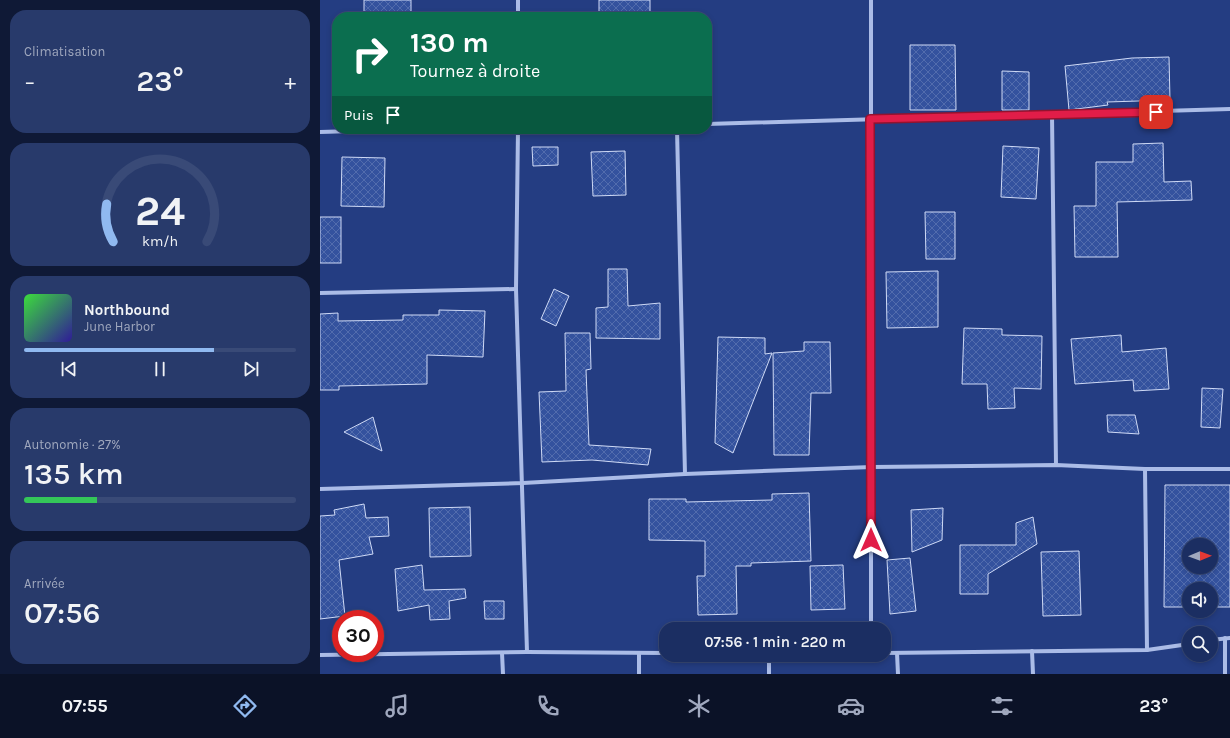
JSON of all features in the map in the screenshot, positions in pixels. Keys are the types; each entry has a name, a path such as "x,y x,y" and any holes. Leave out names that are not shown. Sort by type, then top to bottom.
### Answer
{"street":[{"path":"518,0 518,12"},
{"path":"871,0 871,622"},
{"path":"712,124 1230,110"},
{"path":"1052,114 1056,465"},
{"path":"320,132 332,132"},
{"path":"518,134 516,289 527,652"},
{"path":"677,134 685,474"},
{"path":"320,293 516,289"},
{"path":"320,489 523,484 685,474 872,467 1056,465 1145,469 1230,469"},
{"path":"1145,469 1147,650"},
{"path":"1218,639 1228,638 1225,674"},
{"path":"891,653 1147,650 1182,645"},
{"path":"1032,651 1033,674"},
{"path":"320,655 527,652 659,653"},
{"path":"502,653 503,674"},
{"path":"639,653 639,674"},
{"path":"897,653 898,674"},
{"path":"769,662 769,674"}],"building":[{"path":"364,0 411,0 411,12 364,12"},
{"path":"599,0 650,0 650,12 599,12"},
{"path":"910,45 955,45 956,110 910,110"},
{"path":"1169,57 1170,100 1107,102 1108,105 1069,110 1065,66 1132,58"},
{"path":"1002,71 1029,72 1029,110 1002,110"},
{"path":"1163,143 1164,182 1191,181 1192,200 1117,202 1118,257 1075,257 1074,206 1096,206 1096,162 1133,162 1133,144"},
{"path":"1003,146 1039,148 1036,199 1001,197"},
{"path":"532,147 558,147 558,165 533,166"},
{"path":"625,151 626,195 593,196 591,152"},
{"path":"342,157 385,158 384,207 341,206"},
{"path":"925,212 955,212 955,259 926,259"},
{"path":"320,217 341,217 341,263 320,263"},
{"path":"608,269 627,269 628,306 660,303 660,339 596,338 596,308 608,307"},
{"path":"938,271 938,327 887,328 886,272"},
{"path":"554,289 569,296 556,326 541,319"},
{"path":"439,310 485,311 483,357 427,355 427,384 339,386 339,390 320,390 320,314 338,313 338,321 403,320 403,315 439,315"},
{"path":"964,328 1002,329 1002,335 1042,336 1041,389 1014,388 1015,408 988,409 987,384 962,384"},
{"path":"565,333 590,333 591,369 586,370 589,445 651,449 648,465 592,460 542,462 539,392 566,391"},
{"path":"1121,335 1122,352 1166,348 1169,389 1134,391 1133,380 1075,384 1071,339"},
{"path":"718,337 765,338 765,354 772,353 733,453 715,443"},
{"path":"804,342 830,342 831,393 811,393 809,455 774,455 773,353 804,351"},
{"path":"1202,388 1223,389 1220,428 1201,427"},
{"path":"1107,415 1135,415 1139,434 1108,432"},
{"path":"373,417 382,451 344,432"},
{"path":"1165,485 1230,485 1230,607 1218,607 1218,582 1182,582 1182,607 1164,607"},
{"path":"809,493 811,561 751,563 751,566 736,566 737,614 698,615 697,576 705,576 705,541 649,540 649,499 686,499 686,502 772,500 772,494"},
{"path":"364,504 366,518 388,517 389,536 369,537 373,554 339,560 344,610 332,610 332,618 320,619 320,516 335,515 334,510"},
{"path":"470,507 471,556 430,557 429,508"},
{"path":"943,508 942,540 912,552 911,510"},
{"path":"1033,517 1037,544 988,574 988,594 960,594 960,545 1016,545 1016,523"},
{"path":"1079,551 1081,615 1043,616 1041,552"},
{"path":"910,558 916,611 890,614 887,560"},
{"path":"422,565 424,590 465,589 466,598 449,601 450,619 430,620 429,605 398,611 395,569"},
{"path":"843,565 845,609 811,610 810,566"},
{"path":"484,601 504,601 504,619 485,619"}],"route":[{"path":"871,540 870,119 1156,112"}]}
